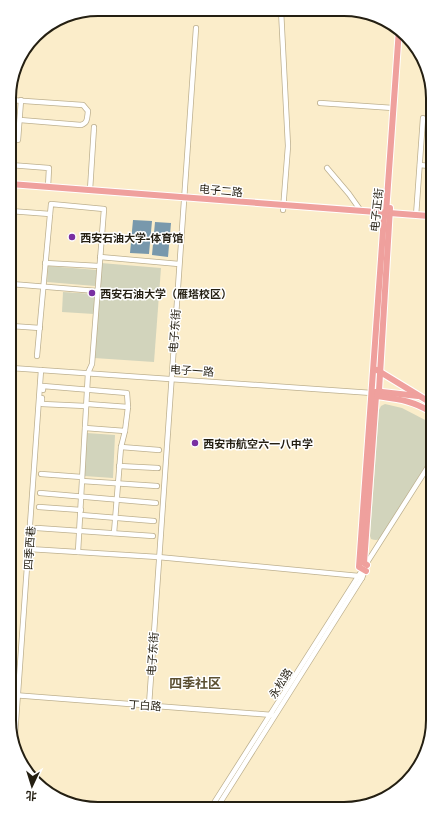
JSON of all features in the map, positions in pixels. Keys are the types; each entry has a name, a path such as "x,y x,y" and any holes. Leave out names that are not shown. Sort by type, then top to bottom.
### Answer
{"main road":[{"name":"电子正街","path":"375,394 398,36"},
{"name":"电子正街","path":"387,216 402,40"},
{"name":"电子二路","path":"16,184 48,186 184,200"},
{"name":"电子二路","path":"16,188 184,200 426,220"},
{"name":"电子二路","path":"284,208 361,212 387,216 426,216"},
{"path":"377,370 426,400"},
{"path":"365,568 364,563 375,394"},
{"name":"电子一路","path":"375,394 421,396"},
{"name":"电子一路","path":"375,394 411,402 426,410"}],"street":[{"path":"281,16 288,146 284,208"},
{"name":"电子东街","path":"149,705 158,558 196,28"},
{"path":"16,100 83,105 88,111 87,121 85,124 81,125 20,120"},
{"path":"16,140 18,140 21,100"},
{"path":"320,103 393,108"},
{"path":"416,216 423,118"},
{"path":"90,190 94,127"},
{"path":"420,165 426,166"},
{"path":"16,166 48,168 48,186"},
{"path":"327,168 349,194 361,212"},
{"path":"37,356 51,204 104,209 92,364 88,373 78,552"},
{"path":"16,211 50,214"},
{"path":"100,257 179,264"},
{"path":"45,262 100,266"},
{"path":"16,284 97,291"},
{"path":"16,326 40,328"},
{"name":"电子一路","path":"16,368 171,378 375,394"},
{"name":"四季西巷","path":"16,696 29,549 41,370"},
{"path":"114,533 121,446 125,431 128,407 127,393 43,386 42,404 128,407"},
{"path":"85,428 125,431"},
{"path":"121,446 159,450"},
{"path":"119,466 158,468"},
{"name":"永松路","path":"220,802 426,470"},
{"path":"41,474 157,486"},
{"path":"40,493 156,503"},
{"path":"39,507 81,510"},
{"path":"81,516 154,521"},
{"path":"37,528 152,536"},
{"path":"29,549 158,558 360,577"},
{"name":"丁白路","path":"16,696 149,705 273,716"},
{"name":"永松路","path":"215,802 273,716"}],"green space":[{"path":"101,263 161,268 154,362 94,358"},
{"path":"48,266 97,270 95,286 47,282"},
{"path":"63,292 95,294 94,314 62,312"},
{"path":"385,404 402,408 426,420 426,466 383,535 379,539 375,540 371,539 370,536 379,410 381,406"},
{"path":"87,433 115,435 113,478 84,476"}],"water":[{"path":"133,220 152,221 149,254 130,253"},
{"path":"155,222 171,223 168,257 152,255"}],"place":[{"name":"西安石油大学-体育馆","path":"72,237"},
{"name":"西安石油大学（雁塔校区）","path":"92,293"},
{"name":"西安市航空六一八中学","path":"195,443"}],"district":[{"name":"四季社区","path":"195,683"}]}
